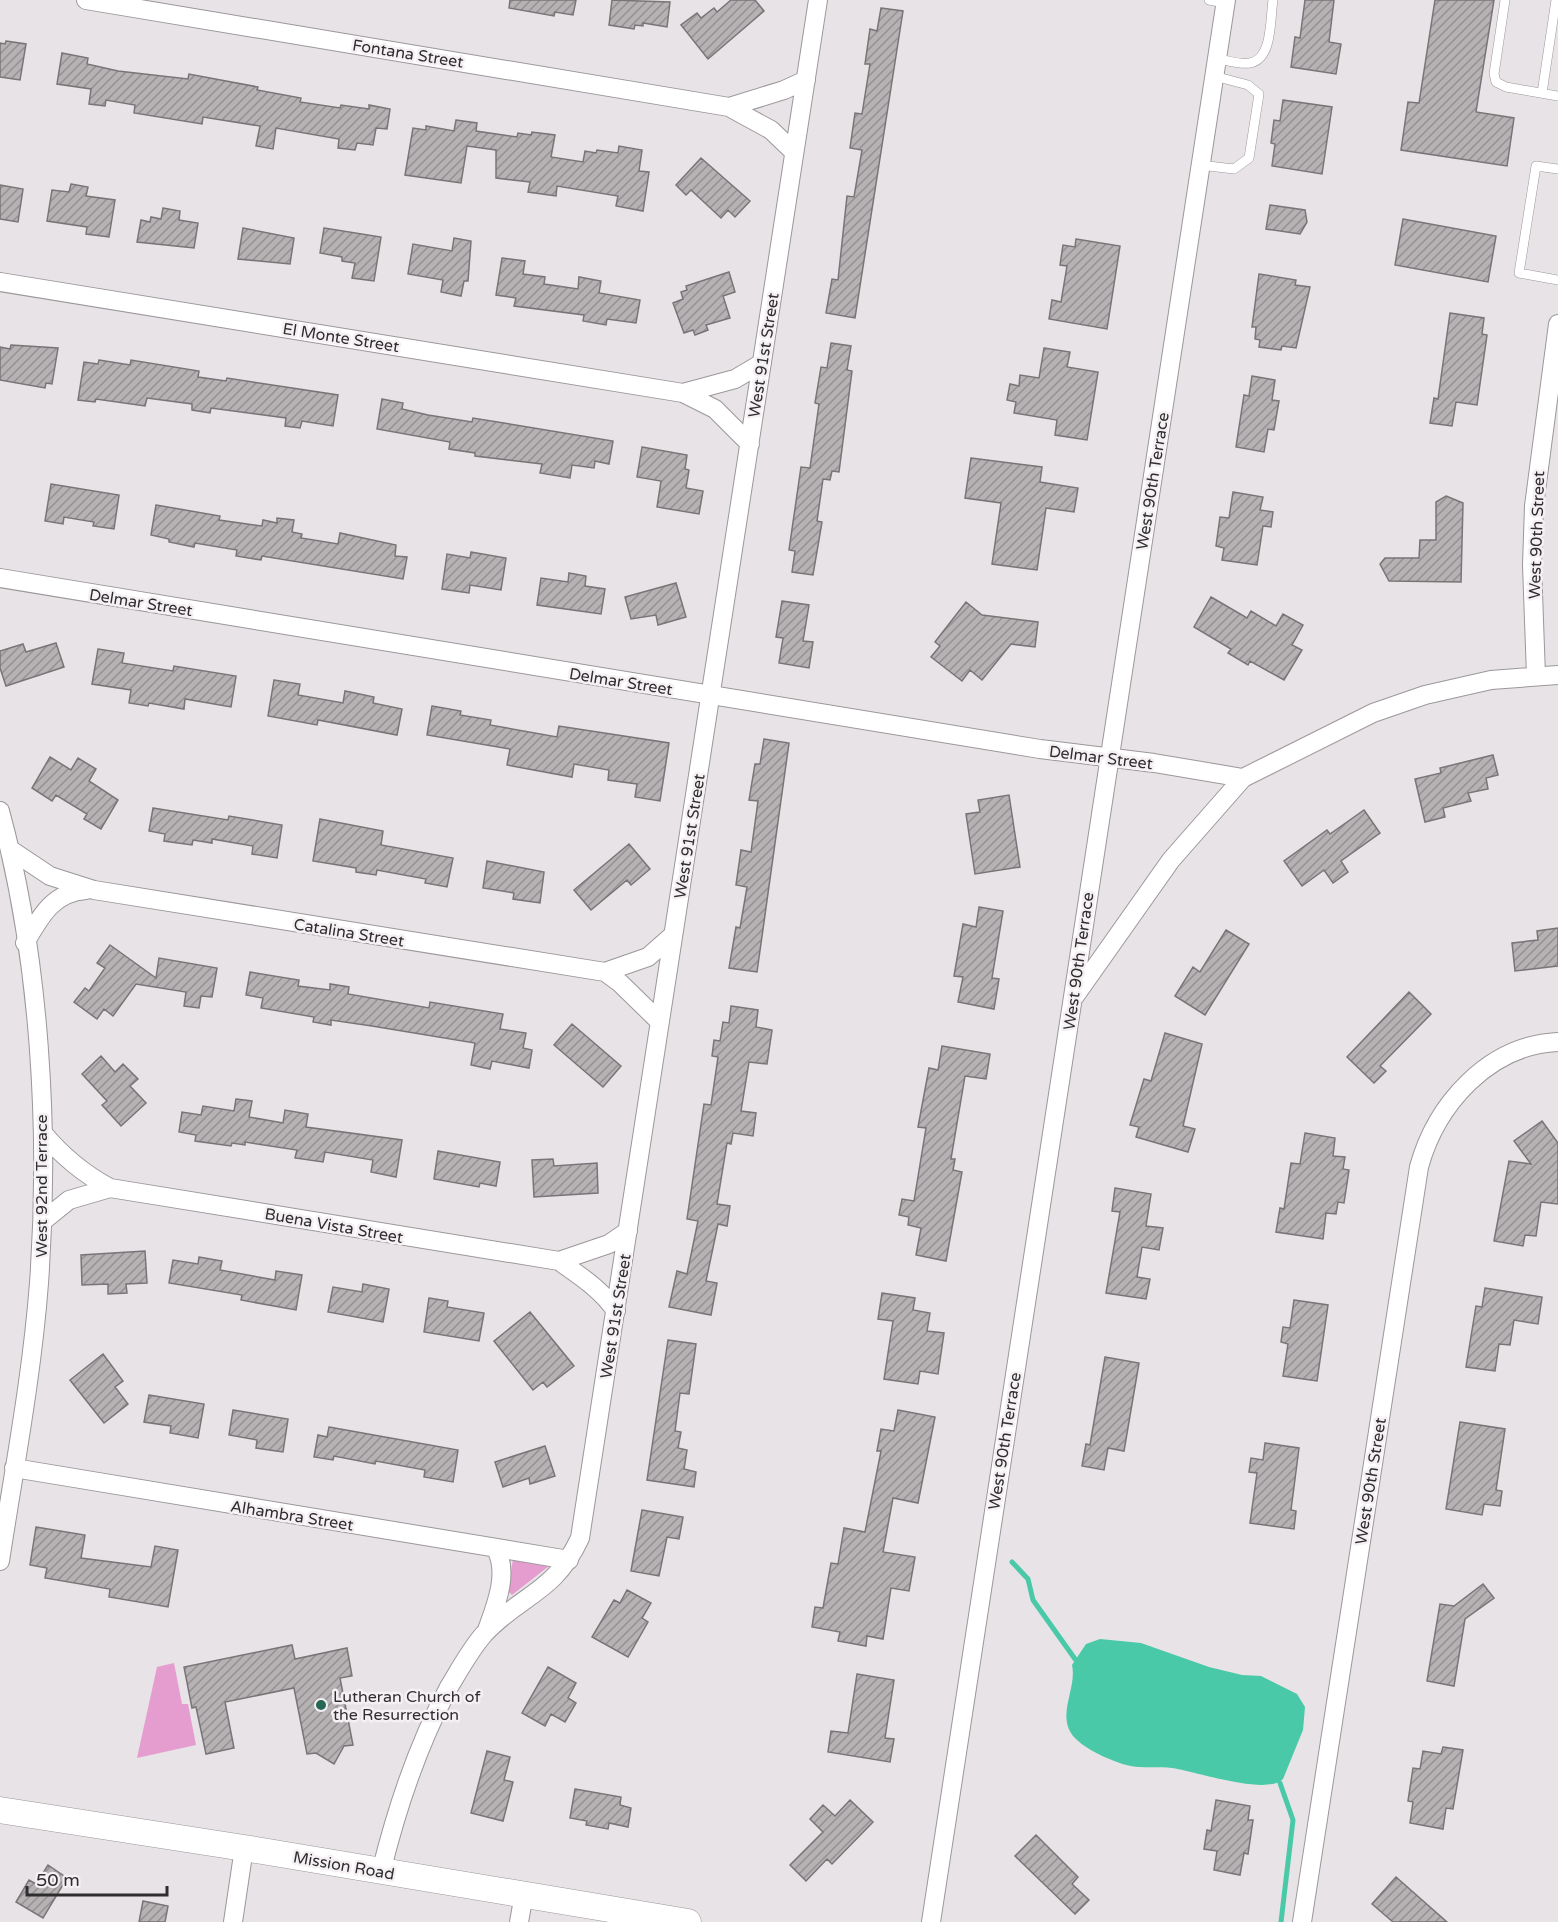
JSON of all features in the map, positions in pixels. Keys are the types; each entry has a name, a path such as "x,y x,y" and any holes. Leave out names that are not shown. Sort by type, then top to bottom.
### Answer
{"main road":[{"name":"Mission Road","path":"1,1809 688,1922"}],"street":[{"name":"Fontana Street","path":"86,0 729,107 771,130 794,152"},
{"name":"West 91st Street","path":"381,1872 403,1789 418,1750 472,1648 486,1632 545,1587 569,1560 580,1538 818,0"},
{"name":"West 90th Terrace","path":"931,1922 1215,68 1220,1"},
{"name":"Fontana Street","path":"729,107 784,90 806,80"},
{"name":"El Monte Street","path":"0,282 683,393 715,409 750,444"},
{"name":"West 90th Street","path":"1536,676 1532,566 1534,506 1558,324"},
{"name":"El Monte Street","path":"683,393 735,379 762,363"},
{"name":"Delmar Street","path":"0,578 710,696 1243,778"},
{"path":"1074,998 1171,860 1243,778 1273,765 1323,736 1383,709 1470,684 1558,675"},
{"name":"West 92nd Terrace","path":"0,811 10,850 25,943 35,1025 43,1133 43,1221 32,1349 0,1561"},
{"name":"Catalina Street","path":"10,850 50,876 94,890 605,972 620,982 660,1022"},
{"name":"Catalina Street","path":"25,943 42,915 57,898 66,893 94,890"},
{"name":"Catalina Street","path":"605,972 648,957 673,935"},
{"name":"West 90th Street","path":"1302,1922 1419,1167 1425,1145 1439,1117 1458,1092 1490,1066 1521,1051 1558,1042"},
{"name":"Buena Vista Street","path":"43,1133 81,1170 110,1188 559,1261 607,1298 616,1311"},
{"name":"Buena Vista Street","path":"43,1221 69,1200 110,1188"},
{"name":"Buena Vista Street","path":"559,1261 609,1244 628,1231"},
{"name":"Alhambra Street","path":"14,1468 569,1560"},
{"name":"West 91st Street","path":"486,1632 495,1609 502,1572 502,1561 496,1549"},
{"path":"233,1922 244,1848"},
{"path":"519,1922 524,1894"}],"lane":[{"path":"1215,68 1259,60 1265,52 1273,0"},
{"path":"1505,0 1494,74 1496,82 1506,87 1558,96"},
{"path":"1542,93 1556,0"},
{"path":"1200,165 1234,169 1250,158 1259,94 1215,68"},
{"path":"1558,170 1536,166 1519,273 1558,280"}],"shaded area":[{"path":"513,1559 549,1566 512,1595 508,1591"},
{"path":"1100,1639 1141,1643 1209,1667 1242,1675 1261,1676 1297,1694 1305,1707 1303,1730 1283,1779 1275,1784 1247,1784 1172,1768 1131,1766 1105,1757 1080,1742 1071,1733 1066,1717 1072,1682 1072,1665 1086,1644"},
{"path":"174,1663 182,1704 188,1704 196,1745 137,1758 157,1667"}],"building":[{"path":"510,0 576,0 573,15 555,12 554,16 509,8"},
{"path":"612,0 670,2 667,27 643,23 643,26 635,25 634,29 609,25"},
{"path":"731,0 755,0 764,11 708,59 681,25 697,13 701,18 714,8 717,12"},
{"path":"1305,0 1334,0 1329,42 1341,44 1336,74 1291,67 1295,37 1300,38"},
{"path":"1435,0 1494,0 1476,112 1514,118 1507,166 1401,150 1408,102 1419,103"},
{"path":"881,8 903,11 855,318 826,313 832,279 838,280 847,196 854,197 862,150 850,148 855,113 862,114 870,64 865,64 870,29 877,31"},
{"path":"6,41 26,44 20,80 0,77 0,43 5,44"},
{"path":"62,53 88,58 87,64 118,71 188,79 189,74 258,87 257,90 301,98 300,102 340,108 341,105 369,109 369,105 390,109 387,129 376,128 373,145 357,143 355,150 338,148 339,139 276,128 273,149 256,146 260,126 203,117 202,124 134,113 135,105 106,100 105,106 89,104 91,89 57,84"},
{"path":"1283,100 1332,107 1322,174 1272,166 1275,144 1271,143 1274,120 1280,121"},
{"path":"456,120 477,123 476,131 517,137 518,133 531,135 532,132 555,135 551,157 583,162 585,151 618,153 619,146 642,150 639,171 649,172 643,211 616,206 618,196 557,186 556,196 528,192 530,182 496,178 496,150 467,146 461,183 405,175 413,128 426,130 426,126 454,131"},
{"path":"701,158 750,201 735,217 728,210 721,218 691,190 686,195 676,185"},
{"path":"71,184 88,187 86,196 115,200 109,237 86,234 87,227 47,221 52,190 69,192"},
{"path":"0,185 23,189 18,222 0,219"},
{"path":"1270,205 1305,210 1307,222 1300,234 1266,229"},
{"path":"163,208 180,211 179,220 198,223 194,248 137,242 141,220 150,222 151,217 161,219"},
{"path":"1403,219 1496,236 1488,282 1395,265"},
{"path":"243,228 294,238 290,264 238,259"},
{"path":"324,228 381,237 374,281 352,278 355,263 342,261 342,257 320,253"},
{"path":"454,238 471,241 468,281 464,281 461,296 441,292 443,280 408,274 413,244 452,251"},
{"path":"1076,239 1120,246 1107,329 1049,319 1052,300 1061,302 1067,266 1060,265 1063,245 1075,247"},
{"path":"502,258 525,261 523,274 545,277 544,284 578,289 579,277 601,281 599,293 640,300 636,323 607,319 606,325 583,321 584,315 514,306 516,298 496,295"},
{"path":"729,272 735,292 723,296 730,318 706,325 708,330 695,335 693,330 684,333 673,303 683,299 681,292 687,290 686,286"},
{"path":"1259,274 1296,280 1295,285 1310,287 1296,348 1282,346 1281,350 1259,347 1260,340 1255,339 1256,327 1252,327"},
{"path":"1450,313 1484,318 1482,334 1487,335 1477,405 1456,402 1452,426 1430,423 1434,398 1438,399"},
{"path":"831,343 851,346 847,370 852,371 839,472 832,471 830,480 823,479 817,521 822,522 813,575 792,572 795,551 789,550 801,467 810,468 819,404 815,403 821,367 827,368"},
{"path":"11,345 58,348 52,384 46,383 45,388 0,380 0,347 10,349"},
{"path":"1044,348 1070,352 1067,367 1098,372 1087,440 1055,435 1057,420 1014,413 1016,402 1007,400 1010,384 1019,386 1020,375 1039,378"},
{"path":"99,360 130,365 131,360 199,371 198,377 226,381 227,378 338,395 333,426 302,421 300,428 285,426 286,418 211,408 210,413 192,410 192,404 147,398 145,406 96,399 95,402 78,400 84,362 98,364"},
{"path":"1252,376 1275,380 1272,400 1279,401 1274,430 1268,429 1264,452 1236,447 1244,395 1249,396"},
{"path":"382,399 403,403 402,409 428,415 472,422 473,418 613,441 609,464 595,461 594,468 572,465 570,478 540,473 542,464 475,456 475,453 449,449 450,442 377,429"},
{"path":"642,447 687,455 685,469 689,470 686,488 703,491 699,514 657,507 661,481 637,477"},
{"path":"971,458 1042,467 1040,482 1078,488 1074,512 1046,508 1037,570 992,564 1001,503 965,498"},
{"path":"51,484 119,495 114,529 93,526 94,522 64,517 63,524 45,521"},
{"path":"1233,492 1263,497 1260,510 1273,512 1271,527 1263,526 1257,565 1222,560 1224,548 1216,546 1220,517 1229,518"},
{"path":"1446,496 1463,503 1461,582 1389,581 1380,564 1385,558 1419,558 1420,540 1436,540 1436,502"},
{"path":"156,505 220,516 219,520 262,526 263,520 277,523 277,518 294,520 292,532 302,534 301,538 338,544 340,533 396,545 395,556 407,557 403,579 262,556 261,560 236,556 237,550 195,543 194,547 169,542 169,539 151,535"},
{"path":"471,552 506,558 501,590 470,585 469,593 442,589 447,554 470,558"},
{"path":"569,573 586,576 585,586 605,589 601,614 537,605 541,578 568,582"},
{"path":"676,583 686,617 658,625 656,615 631,619 625,597"},
{"path":"1211,597 1247,618 1251,611 1276,626 1283,614 1303,625 1292,645 1302,650 1284,680 1250,661 1248,665 1228,653 1231,649 1194,627"},
{"path":"782,601 809,605 803,641 813,642 809,668 779,663 783,638 776,637"},
{"path":"966,602 982,615 1038,622 1035,647 1011,644 982,680 970,670 962,681 931,657 940,646 935,642"},
{"path":"56,643 64,667 6,686 0,668 0,651 23,644 26,652"},
{"path":"98,649 124,653 122,663 173,671 174,666 236,676 231,707 185,699 184,709 149,703 148,706 129,703 131,690 92,684"},
{"path":"274,680 300,684 298,695 343,703 345,691 374,697 373,703 402,709 397,735 318,720 317,725 268,716"},
{"path":"432,706 461,711 460,715 491,720 490,725 557,737 559,726 669,743 660,801 635,797 637,784 608,780 609,770 574,764 572,777 507,765 510,749 427,735"},
{"path":"764,739 789,743 757,972 729,968 736,927 740,928 747,887 736,885 741,850 751,852 758,801 749,800 755,764 760,764"},
{"path":"1493,755 1498,775 1486,778 1488,789 1468,793 1471,801 1443,808 1445,817 1425,822 1415,779 1441,773 1440,768"},
{"path":"50,757 71,770 78,758 96,769 89,781 118,800 101,829 84,819 87,814 56,795 52,801 32,788"},
{"path":"1009,795 1020,867 975,874 966,814 980,812 978,800"},
{"path":"153,808 228,820 229,816 282,825 277,858 252,854 253,846 212,839 212,843 193,840 192,845 164,841 165,834 149,831"},
{"path":"1364,810 1380,833 1341,861 1348,872 1333,883 1324,870 1302,886 1284,861 1327,830 1330,834"},
{"path":"320,819 383,831 381,845 453,858 447,887 425,883 426,879 377,870 376,875 356,872 356,868 313,861"},
{"path":"629,844 650,869 631,885 627,880 591,910 574,890"},
{"path":"487,861 544,872 540,903 513,899 514,893 483,888"},
{"path":"979,907 1003,911 992,978 999,979 994,1009 958,1002 963,977 954,976 963,924 976,927"},
{"path":"1558,928 1558,966 1515,971 1512,943 1538,940 1537,931"},
{"path":"1226,930 1249,944 1205,1015 1175,996 1193,967 1200,972"},
{"path":"110,945 156,978 159,958 217,968 212,997 201,996 199,1008 184,1006 186,992 136,984 113,1016 104,1009 97,1019 74,1002 85,988 89,991 105,968 97,963"},
{"path":"250,972 299,980 298,986 330,990 330,984 349,987 348,994 429,1008 430,1002 503,1014 500,1029 526,1033 523,1048 532,1050 529,1068 492,1061 490,1069 471,1065 475,1043 331,1020 331,1025 313,1022 314,1017 261,1008 263,998 246,995"},
{"path":"1409,992 1431,1014 1380,1066 1386,1071 1374,1083 1347,1057"},
{"path":"731,1006 758,1010 756,1027 772,1030 767,1064 749,1062 741,1111 756,1113 753,1136 733,1133 731,1144 727,1143 717,1204 730,1206 727,1226 718,1224 706,1281 717,1283 711,1315 669,1307 677,1271 687,1274 698,1221 687,1219 704,1104 711,1105 718,1057 712,1056 714,1040 720,1041 723,1022 729,1023"},
{"path":"572,1024 621,1066 603,1087 554,1045"},
{"path":"1165,1033 1202,1044 1183,1126 1195,1129 1188,1152 1136,1137 1139,1127 1130,1125 1144,1079 1151,1081"},
{"path":"942,1046 990,1054 986,1079 965,1076 951,1159 955,1159 953,1170 962,1172 946,1261 916,1255 921,1228 908,1225 909,1217 899,1215 902,1199 914,1201 926,1128 918,1127 929,1068 938,1070"},
{"path":"101,1056 115,1072 123,1064 138,1079 130,1086 146,1103 121,1126 102,1105 107,1101 82,1074"},
{"path":"236,1099 252,1101 249,1117 283,1123 285,1110 308,1114 306,1127 402,1140 396,1177 371,1172 373,1160 325,1152 323,1162 295,1158 297,1150 245,1142 245,1145 232,1143 231,1146 195,1141 196,1135 179,1132 182,1112 201,1115 203,1106 234,1111"},
{"path":"1542,1121 1558,1143 1558,1204 1541,1202 1536,1236 1525,1235 1523,1246 1494,1241 1509,1161 1531,1164 1514,1141"},
{"path":"1305,1133 1335,1138 1333,1156 1345,1157 1343,1169 1349,1170 1344,1203 1338,1202 1336,1214 1326,1213 1323,1239 1276,1232 1280,1208 1284,1209 1291,1163 1300,1164"},
{"path":"438,1151 500,1162 496,1186 480,1183 479,1187 434,1179"},
{"path":"553,1159 554,1166 597,1163 598,1193 534,1197 532,1160"},
{"path":"1115,1188 1151,1194 1146,1226 1163,1228 1159,1250 1142,1247 1137,1277 1150,1279 1146,1299 1106,1293 1120,1212 1112,1211"},
{"path":"145,1251 147,1283 126,1284 127,1293 108,1294 108,1284 82,1285 81,1255"},
{"path":"199,1257 222,1261 220,1270 275,1280 276,1271 302,1275 296,1310 241,1300 242,1295 169,1283 173,1260 198,1264"},
{"path":"363,1284 389,1289 383,1322 328,1312 333,1287 362,1292"},
{"path":"1485,1288 1542,1297 1538,1324 1514,1320 1510,1345 1499,1344 1495,1371 1466,1367 1476,1306 1482,1307"},
{"path":"882,1293 915,1298 913,1310 930,1313 927,1331 944,1333 938,1374 920,1371 918,1384 884,1379 893,1321 878,1319"},
{"path":"429,1298 448,1301 447,1307 484,1313 479,1341 424,1332"},
{"path":"1294,1300 1328,1305 1317,1381 1283,1376 1288,1344 1281,1342 1283,1327 1290,1328"},
{"path":"530,1312 574,1366 547,1387 543,1382 533,1390 494,1341"},
{"path":"668,1340 696,1344 689,1394 680,1393 675,1431 681,1432 678,1448 687,1450 684,1469 696,1472 694,1487 647,1480"},
{"path":"103,1354 123,1381 115,1387 128,1404 104,1423 70,1380"},
{"path":"1105,1357 1139,1363 1124,1451 1108,1448 1104,1470 1082,1466 1086,1444 1090,1445"},
{"path":"149,1395 204,1404 198,1438 170,1433 171,1426 144,1422"},
{"path":"233,1410 288,1419 283,1452 256,1448 257,1440 229,1435"},
{"path":"898,1410 935,1417 918,1503 893,1498 883,1552 915,1557 909,1591 891,1588 883,1639 867,1636 866,1646 838,1641 840,1632 812,1627 815,1607 823,1608 831,1563 838,1564 844,1528 865,1532 881,1451 877,1451 881,1429 894,1431"},
{"path":"1460,1422 1505,1429 1496,1490 1502,1491 1500,1506 1484,1504 1482,1515 1446,1509"},
{"path":"329,1427 458,1450 453,1482 424,1477 425,1470 376,1461 375,1464 334,1456 333,1460 314,1457 318,1435 327,1437"},
{"path":"1265,1443 1299,1448 1291,1510 1296,1511 1294,1529 1250,1523 1257,1473 1249,1472 1251,1458 1263,1460"},
{"path":"545,1446 555,1476 530,1484 529,1478 503,1487 495,1462"},
{"path":"642,1510 683,1517 679,1539 667,1537 659,1576 631,1571"},
{"path":"36,1527 85,1535 81,1558 151,1567 155,1546 178,1550 168,1607 109,1597 110,1589 45,1578 47,1568 30,1565"},
{"path":"1483,1584 1494,1598 1465,1619 1454,1686 1427,1681 1440,1604 1454,1606"},
{"path":"627,1590 651,1603 642,1618 648,1622 628,1657 592,1637 614,1600 620,1603"},
{"name":"Lutheran Church of the Resurrection","path":"292,1645 295,1659 347,1648 352,1676 340,1678 353,1745 344,1746 334,1764 316,1753 307,1754 294,1688 225,1702 234,1748 206,1754 196,1707 192,1708 184,1667"},
{"path":"548,1667 576,1683 568,1698 576,1703 565,1722 551,1714 545,1726 522,1713"},
{"path":"857,1674 894,1680 885,1738 894,1739 890,1762 828,1752 831,1731 848,1733"},
{"path":"1443,1747 1463,1750 1453,1809 1446,1808 1443,1829 1410,1823 1413,1802 1408,1801 1413,1768 1420,1769 1423,1751 1441,1754"},
{"path":"487,1751 510,1757 504,1780 513,1782 503,1821 471,1813"},
{"path":"575,1789 621,1797 620,1805 631,1808 628,1827 609,1823 608,1829 586,1825 587,1821 570,1818"},
{"path":"850,1800 873,1822 832,1864 827,1859 806,1881 790,1865 823,1832 810,1819 823,1805 835,1816"},
{"path":"1216,1800 1250,1806 1248,1820 1253,1820 1248,1854 1244,1853 1240,1875 1214,1870 1217,1851 1204,1849 1207,1830 1211,1831"},
{"path":"1036,1835 1078,1877 1072,1884 1089,1900 1075,1914 1015,1856"},
{"path":"48,1865 67,1878 43,1918 16,1902 29,1880 36,1884"},
{"path":"1396,1877 1447,1922 1393,1922 1372,1904"},
{"path":"143,1901 168,1906 165,1922 139,1922"}],"waterway":[{"path":"1012,1562 1028,1579 1033,1600 1075,1659"},
{"path":"1280,1783 1293,1820 1281,1922"}],"place":[{"name":"Lutheran Church of the Resurrection","path":"321,1705"}]}
